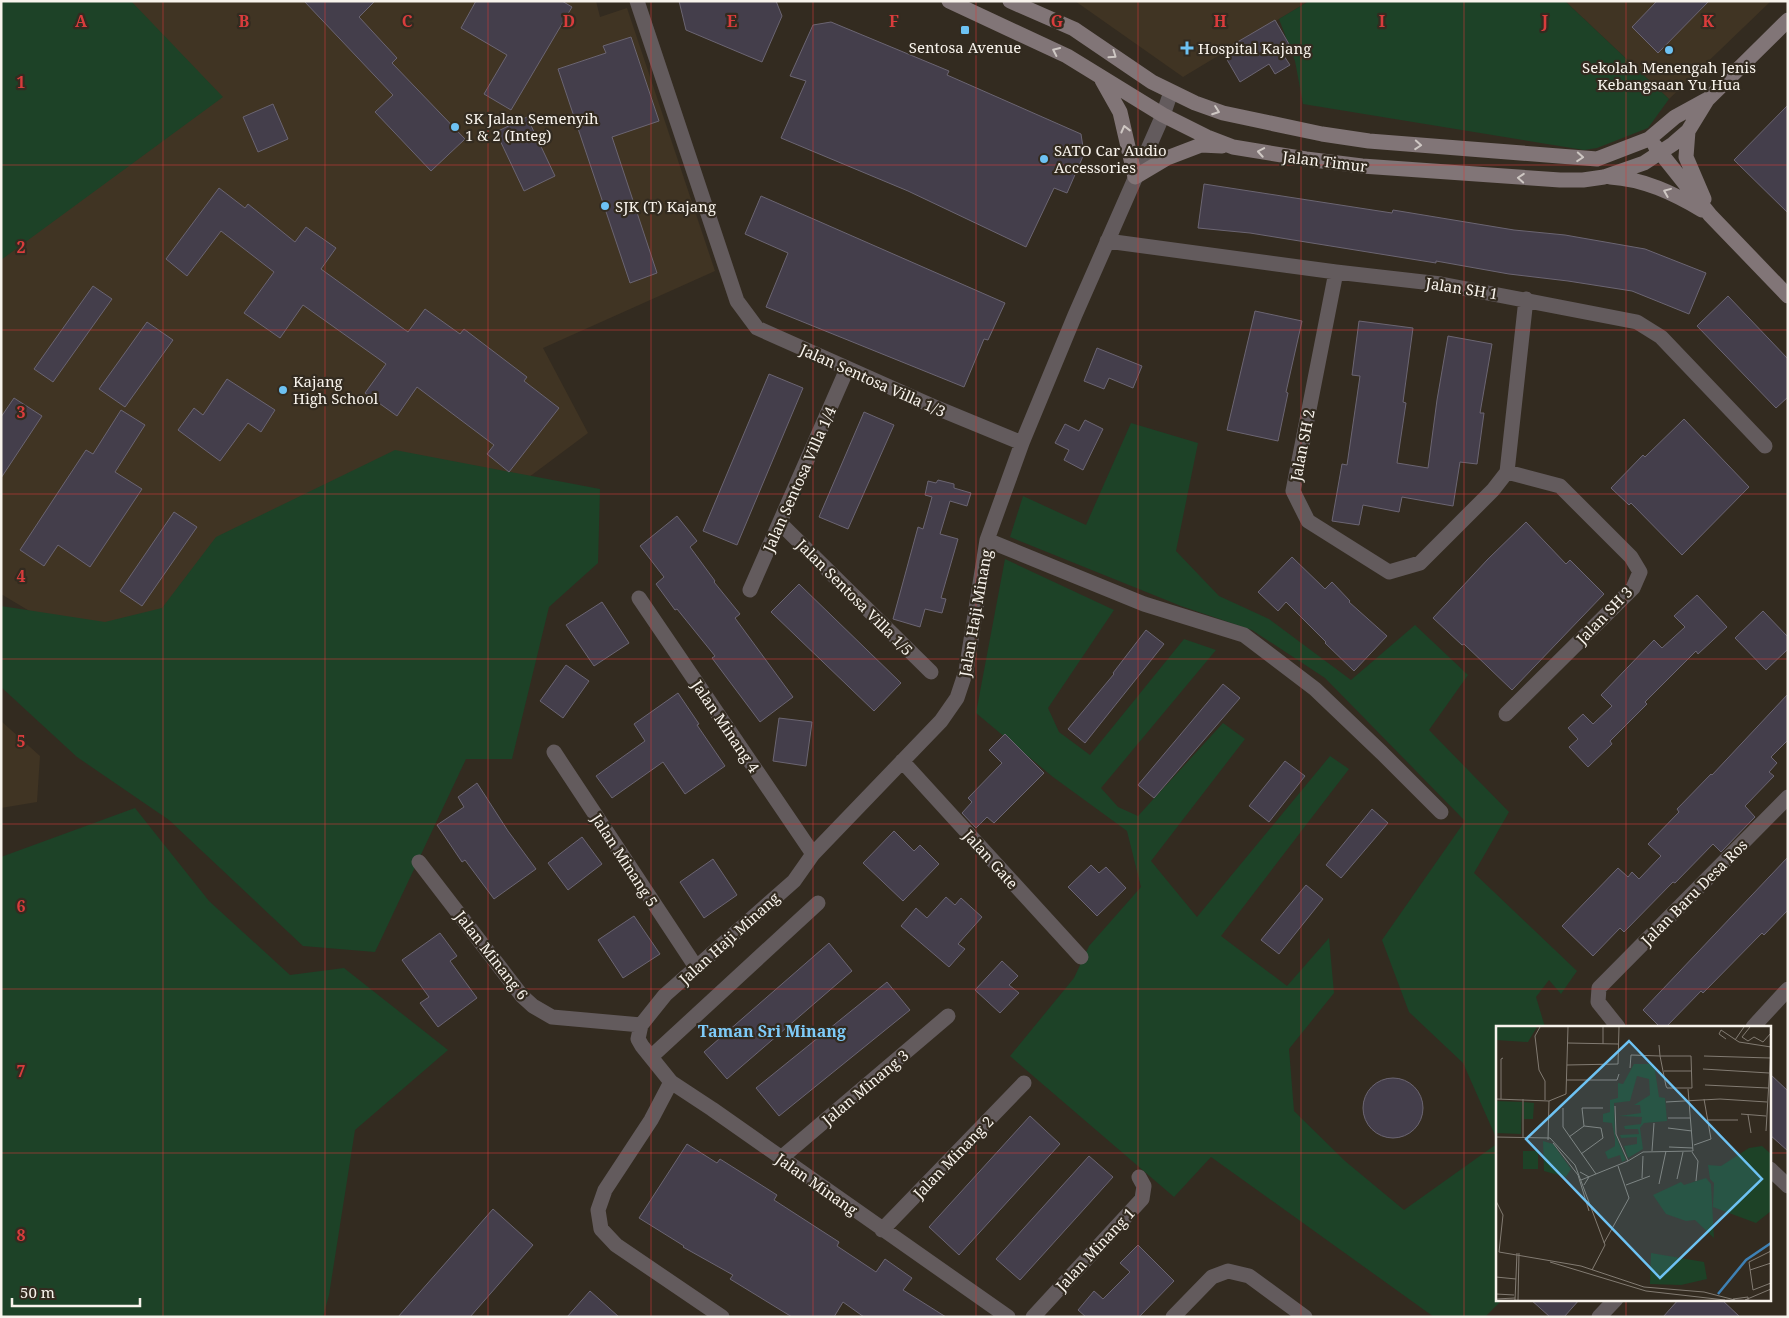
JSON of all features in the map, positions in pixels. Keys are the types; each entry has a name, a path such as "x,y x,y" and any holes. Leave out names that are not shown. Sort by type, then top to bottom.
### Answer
{"main road":[{"name":"Jalan Timur","path":"949,1 1067,56 1163,115 1233,147 1362,166 1560,180 1583,180 1604,177 1644,163 1660,153 1688,131 1707,100 1788,20"},
{"name":"Jalan Timur","path":"1010,1 1074,29 1152,82 1171,92 1223,113 1322,134 1369,141 1597,159 1649,139 1675,117 1707,100"},
{"path":"1098,75 1120,112 1135,177 1167,158 1201,146 1233,147"},
{"path":"1688,131 1686,156 1710,215"},
{"path":"1649,139 1710,215 1788,296"},
{"path":"1604,177 1641,182 1664,190 1710,215"}],"street":[{"name":"Jalan Sentosa Villa 1/3","path":"638,1 737,301 757,328 1022,443"},
{"name":"Jalan Haji Minang","path":"639,1032 665,995 794,881 813,854 941,721 957,698 966,671 987,540 1022,443 1107,241 1163,115 1171,92"},
{"name":"Jalan SH 1","path":"1107,241 1336,272 1441,284 1638,322 1661,336 1765,446"},
{"name":"Jalan SH 2","path":"1336,272 1292,491 1308,521 1389,572 1420,562 1493,490 1507,472"},
{"path":"1507,472 1526,299"},
{"name":"Jalan Sentosa Villa 1/4","path":"750,590 847,368"},
{"name":"Jalan SH 3","path":"1506,714 1633,588 1640,572 1631,558 1560,486 1507,472"},
{"name":"Jalan Sentosa Villa 1/5","path":"780,523 931,672"},
{"path":"987,540 1144,604 1244,635 1315,689 1441,812"},
{"name":"Jalan Minang 4","path":"639,598 813,854"},
{"name":"Jalan Minang 5","path":"554,752 696,967"},
{"name":"Jalan Gate","path":"902,762 1080,957"},
{"name":"Jalan Baru Desa Ros","path":"1617,1026 1598,1002 1599,988 1788,796"},
{"name":"Jalan Minang 6","path":"419,862 522,996 533,1006 552,1017 639,1032"},
{"path":"652,1056 818,903"},
{"path":"1754,1026 1788,989"},
{"name":"Jalan Minang 3","path":"781,1158 948,1016"},
{"name":"Jalan Minang","path":"639,1032 642,1046 652,1056 671,1082 712,1108 882,1230 1008,1317"},
{"path":"671,1082 651,1120 605,1190 598,1210 602,1229 616,1245 722,1317"},
{"name":"Jalan Minang 2","path":"882,1230 1024,1083"},
{"path":"1772,1171 1788,1186"},
{"name":"Jalan Minang 1","path":"1033,1317 1142,1199 1144,1186 1139,1177"},
{"path":"1173,1317 1212,1277 1228,1272 1248,1276 1306,1317"},
{"path":"1599,1317 1615,1300"}],"shaded area":[{"name":"Kajang High School","path":"1,1 596,1 600,17 627,8 715,271 543,348 588,433 207,717 1,594"},
{"name":"Hospital Kajang","path":"1075,1 1309,1 1183,77"},
{"name":"Sekolah Menengah Jenis Kebangsaan Yu Hua","path":"1565,1 1771,1 1669,99"},
{"path":"1,721 40,756 37,802 1,808"}],"green space":[{"path":"1,1 131,1 223,97 1,260"},
{"path":"1309,1 1565,1 1669,99 1648,128 1597,148 1584,150 1303,104 1295,61 1279,19"},
{"path":"1131,423 1198,443 1176,551 1219,596 1269,619 1351,680 1415,625 1468,675 1429,730 1509,812 1474,873 1577,971 1561,994 1549,980 1536,997 1545,1026 1496,1026 1496,1137 1463,1063 1409,1012 1382,940 1465,821 1325,678 1252,630 1181,606 1010,537 1023,496 1086,525"},
{"path":"395,450 600,489 598,563 549,607 512,759 466,759 375,952 303,946 169,820 77,757 1,687 1,606 105,622 162,608 216,537"},
{"path":"1005,559 1114,610 1048,708 1059,732 1090,755 1184,639 1216,650 1101,788 1118,807 1138,816 1223,723 1245,739 1151,861 1197,917 1330,756 1349,769 1221,936 1287,986 1329,938 1334,993 1289,1049 1294,1111 1345,1161 1404,1210 1496,1144 1496,1300 1502,1300 1485,1317 1434,1317 1211,1157 1174,1197 1010,1056 1074,978 1089,946 1141,887 1127,831 1053,777 976,713"},
{"path":"135,808 209,901 290,975 344,968 448,1050 355,1130 329,1295 323,1317 1,1317 1,857"}],"building":[{"path":"304,1 375,1 359,17 397,58 392,63 465,139 431,171 375,112 393,95"},
{"path":"476,1 562,1 572,7 511,110 484,94 507,55 461,28"},
{"path":"679,1 776,1 782,16 762,62 686,30"},
{"path":"1657,1 1709,1 1658,53 1632,27"},
{"path":"1275,20 1293,51 1284,56 1290,65 1275,74 1269,64 1240,82 1222,51"},
{"path":"831,22 949,71 947,75 1081,134 1084,154 1067,193 1054,188 1026,247 908,191 781,138 806,81 790,76 813,25"},
{"path":"631,37 659,121 612,137 657,273 630,283 558,69 606,53 603,46"},
{"path":"273,104 288,139 258,152 243,117"},
{"path":"1788,105 1788,213 1734,160"},
{"path":"527,117 555,176 524,191 496,132"},
{"path":"1204,184 1392,213 1393,210 1514,230 1565,235 1645,249 1706,273 1689,314 1632,291 1509,274 1436,261 1436,263 1250,233 1198,228"},
{"path":"219,188 245,208 248,204 295,242 306,227 336,248 321,269 408,332 425,309 460,334 464,329 527,377 524,381 559,408 509,472 487,454 494,445 417,387 397,416 365,393 386,364 303,305 280,338 244,313 274,272 221,231 187,276 166,259"},
{"path":"761,196 1005,303 988,340 984,339 964,387 766,307 788,253 745,234"},
{"path":"93,286 112,299 53,382 34,369"},
{"path":"1728,296 1788,359 1788,397 1776,408 1697,326"},
{"path":"1255,311 1302,321 1286,392 1288,393 1278,441 1227,430"},
{"path":"1359,321 1413,328 1403,402 1406,403 1397,463 1428,468 1448,336 1492,344 1480,413 1484,413 1477,464 1460,462 1453,506 1402,497 1399,512 1363,505 1359,525 1332,521 1342,464 1347,465 1360,376 1352,375"},
{"path":"147,322 173,340 125,407 99,389"},
{"path":"1097,348 1142,366 1133,388 1109,378 1104,389 1084,381"},
{"path":"769,374 803,388 737,545 703,531"},
{"path":"227,379 275,410 261,432 248,423 220,461 178,430 194,408 203,415"},
{"path":"14,398 42,416 1,478 1,417"},
{"path":"121,410 145,425 115,472 142,489 90,567 58,545 44,566 20,550 86,450 93,454"},
{"path":"864,412 894,425 848,529 819,517"},
{"path":"1684,419 1749,487 1682,555 1631,503 1629,505 1611,488 1643,455 1645,457"},
{"path":"1085,420 1103,429 1083,470 1064,460 1069,450 1055,443 1065,424 1079,431"},
{"path":"938,480 954,484 954,488 971,493 967,506 950,501 940,534 958,539 941,598 946,599 942,613 925,609 920,627 893,619 918,527 923,529 932,497 925,495 928,481 936,483"},
{"path":"174,512 197,527 142,606 120,591"},
{"path":"677,516 697,541 690,547 714,582 740,614 735,618 793,697 760,722 712,658 715,656 677,609 675,610 656,584 664,577 640,546"},
{"path":"1526,522 1566,564 1570,560 1604,594 1512,690 1464,644 1462,645 1433,618 1488,559"},
{"path":"1292,557 1325,589 1332,582 1349,602 1387,636 1354,671 1286,602 1278,611 1258,592"},
{"path":"799,584 901,683 874,711 771,612"},
{"path":"1697,595 1727,627 1698,654 1696,651 1645,702 1647,704 1610,741 1612,744 1588,767 1569,747 1578,739 1568,728 1583,714 1593,724 1612,706 1601,695 1654,640 1662,648 1685,627 1674,616"},
{"path":"602,602 629,643 594,666 566,625"},
{"path":"1763,611 1788,637 1788,649 1766,670 1735,638"},
{"path":"1146,630 1164,644 1085,743 1068,729 1114,674"},
{"path":"566,665 589,681 563,718 540,701"},
{"path":"1223,684 1240,698 1154,798 1138,785"},
{"path":"678,693 725,766 685,794 663,762 612,798 596,776 645,741 634,724"},
{"path":"1788,694 1788,740 1771,757 1777,763 1769,772 1774,776 1745,806 1755,817 1721,852 1713,844 1624,932 1620,928 1593,956 1562,926 1618,868 1628,877 1632,872 1639,879 1661,856 1648,844 1679,812 1677,809 1712,775"},
{"path":"779,718 812,722 806,766 773,761"},
{"path":"1005,734 1044,773 994,823 987,817 976,828 962,813 972,802 968,798 1002,763 989,750"},
{"path":"1285,761 1305,776 1269,822 1249,806"},
{"path":"477,783 508,831 536,869 494,899 465,860 462,862 437,825 464,807 458,797"},
{"path":"1372,809 1388,823 1341,878 1326,865"},
{"path":"894,831 914,851 920,845 939,864 903,901 863,863"},
{"path":"582,837 602,864 568,890 548,863"},
{"path":"1788,857 1788,910 1764,935 1762,933 1703,993 1701,991 1667,1026 1659,1026 1643,1010"},
{"path":"713,859 737,895 704,918 680,882"},
{"path":"1091,865 1099,873 1106,867 1126,888 1097,916 1068,887"},
{"path":"1306,885 1323,899 1279,954 1261,940"},
{"path":"946,897 955,905 961,898 982,917 958,944 965,949 949,967 901,926 916,908 927,918"},
{"path":"634,916 660,954 623,978 598,940"},
{"path":"440,933 457,956 450,961 477,998 438,1027 420,1003 429,997 402,960"},
{"path":"829,943 852,971 727,1079 704,1052"},
{"path":"1002,961 1018,976 1009,985 1019,993 1000,1013 975,990"},
{"path":"887,982 910,1010 779,1116 756,1088"},
{"path":"1772,1076 1788,1091 1788,1151 1772,1137"},
{"path":"1393,1078 1410,1083 1418,1091 1423,1108 1418,1125 1410,1133 1393,1138 1376,1133 1368,1125 1363,1108 1368,1091 1376,1083"},
{"path":"1030,1116 1060,1144 959,1255 929,1227"},
{"path":"687,1144 717,1163 720,1159 777,1195 774,1200 839,1242 837,1246 876,1272 885,1259 912,1278 903,1290 946,1317 864,1317 843,1302 834,1317 792,1317 730,1279 733,1275 683,1247 639,1218"},
{"path":"1089,1156 1113,1177 1020,1280 996,1259"},
{"path":"493,1209 533,1245 470,1317 398,1317"},
{"path":"1138,1245 1174,1281 1139,1317 1086,1317 1078,1310 1094,1291 1103,1299 1130,1272 1120,1263"},
{"path":"590,1291 619,1317 567,1317"},
{"path":"1531,1300 1579,1300 1564,1317 1550,1317"},
{"path":"1678,1300 1722,1300 1740,1317 1663,1317"}],"place":[{"name":"Sentosa Avenue","path":"965,30"},
{"name":"Hospital Kajang","path":"1187,48"},
{"name":"Sekolah Menengah Jenis Kebangsaan Yu Hua","path":"1669,50"},
{"name":"SK Jalan Semenyih 1 & 2 (Integ)","path":"455,127"},
{"name":"SATO Car Audio Accessories","path":"1044,159"},
{"name":"SJK (T) Kajang","path":"605,206"},
{"name":"Kajang High School","path":"283,390"}],"district":[{"name":"Taman Sri Minang","path":"772,1031"}]}
